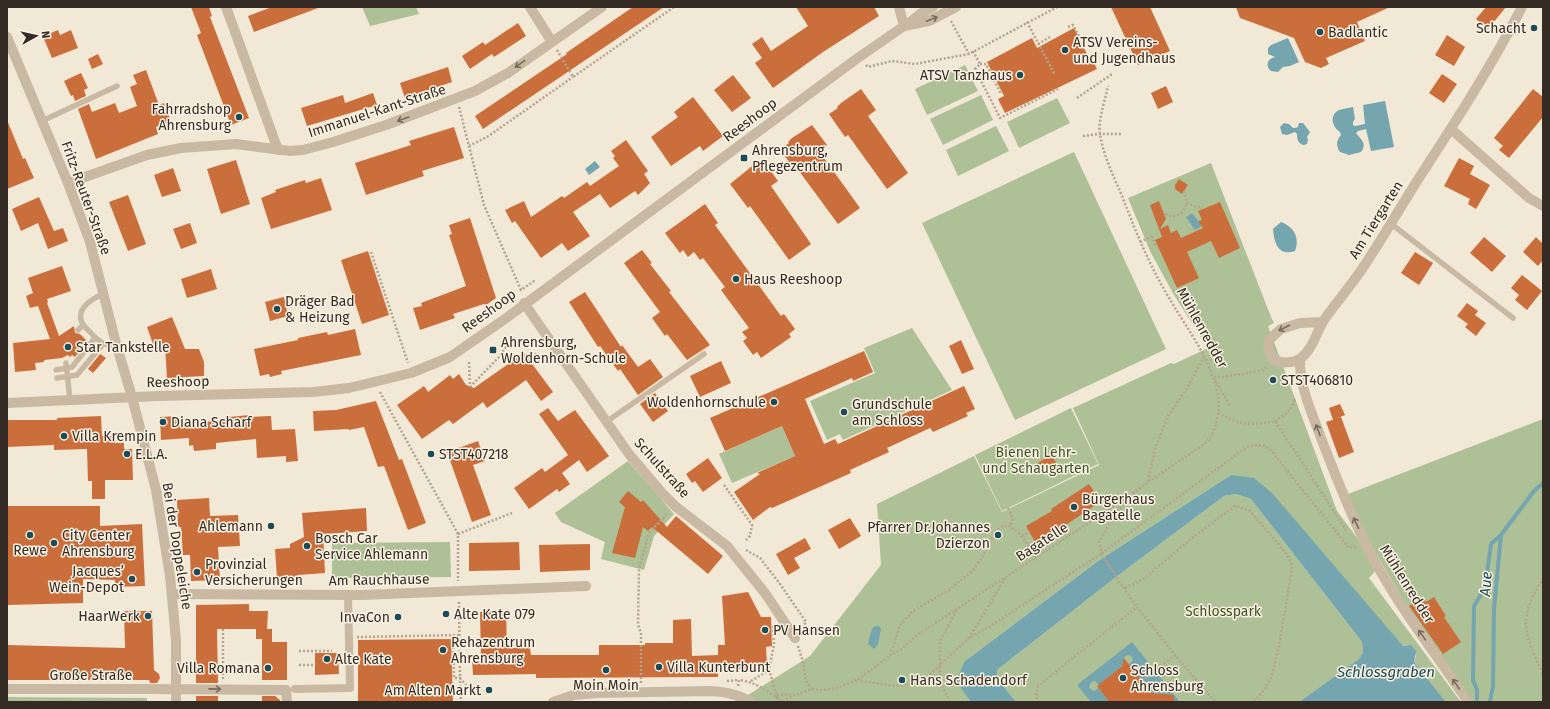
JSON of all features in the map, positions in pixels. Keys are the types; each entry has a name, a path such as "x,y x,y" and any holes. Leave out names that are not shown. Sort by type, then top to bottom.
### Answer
{"street":[{"path":"226,7 278,150"},
{"path":"530,7 552,42"},
{"name":"Immanuel-Kant-Straße","path":"68,184 147,155 181,148 236,144 290,151 303,150 334,142 475,91 508,73 602,7"},
{"path":"899,7 906,25"},
{"name":"Reeshoop","path":"7,402 313,392 349,388 375,382 411,372 450,357 509,316 524,303 544,290 698,177 855,60 920,14 933,7"},
{"name":"Reeshoop","path":"906,25 929,21 956,7"},
{"name":"Am Tiergarten","path":"1300,359 1306,354 1312,344 1322,322 1366,264 1390,223 1451,129 1501,46 1522,7"},
{"name":"Fritz-Reuter-Straße","path":"7,37 68,184 90,242 117,347 132,397"},
{"path":"1451,129 1529,198 1543,206"},
{"name":"Schulstraße","path":"524,303 629,454 675,506 727,546 765,593 795,638"},
{"path":"1300,359 1290,362 1279,362 1273,360 1268,347 1270,339 1281,328 1290,325 1309,322 1322,322"},
{"name":"Mühlenredder","path":"1300,359 1302,380 1307,400 1350,511 1371,554 1416,627 1468,702"},
{"name":"Bei der Doppeleiche","path":"132,397 156,490 173,594 176,640 176,702"},
{"name":"Am Rauchhause","path":"173,594 348,595 586,586"},
{"path":"295,690 350,688 348,595"},
{"name":"Große Straße","path":"7,689 286,690 287,702"},
{"path":"552,702 574,695 598,693 710,691 722,691 737,694 751,702"}],"lane":[{"path":"42,121 117,86"},
{"path":"1390,223 1513,318"},
{"path":"103,294 92,299 84,307 81,313 81,320 83,325 95,338 103,344 117,347"},
{"path":"78,330 83,325"},
{"path":"56,370 67,365 72,367 95,338"},
{"path":"57,378 77,375 103,344"},
{"path":"606,422 704,354"},
{"path":"67,365 70,400"}],"path":[{"path":"468,146 487,137 674,7"},
{"path":"855,60 868,67 892,61 915,64 969,54 1057,7"},
{"path":"946,13 969,54"},
{"path":"1027,22 1054,75"},
{"path":"1068,27 1073,25 1079,38"},
{"path":"1038,44 1050,37"},
{"path":"552,42 573,77"},
{"path":"973,52 980,64"},
{"path":"980,64 976,69 1000,118 1058,89"},
{"path":"980,64 986,64 1000,92 1001,91"},
{"path":"1077,98 1112,74"},
{"name":"Mühlenredder","path":"1108,86 1100,123 1100,134 1106,156 1140,242 1167,295 1204,357 1214,377 1218,397 1218,412"},
{"path":"456,99 484,205 521,290 534,281 544,290"},
{"path":"1083,136 1121,134"},
{"path":"1163,211 1168,216 1175,216 1184,212 1187,203 1184,191"},
{"path":"1187,203 1200,207 1201,210"},
{"path":"1140,242 1152,237 1156,246"},
{"path":"371,252 411,372"},
{"path":"469,362 470,387 506,348 505,338"},
{"path":"528,359 537,353"},
{"path":"1204,357 1186,390 1168,416 1156,446 1148,481 1118,510 1099,542 1104,558 1137,607 1215,702"},
{"path":"1230,406 1214,377 1263,370"},
{"path":"375,382 458,534 461,702"},
{"path":"1218,412 1234,422 1245,424 1256,425 1275,422 1290,410 1294,402 1295,395"},
{"name":"Bagatelle","path":"890,656 902,650 917,635 1036,557 1208,440 1214,428 1218,412"},
{"path":"1275,422 1349,535"},
{"name":"Mühlenredder","path":"1102,553 1247,447 1255,444 1263,445 1270,449 1349,548 1356,546 1352,541"},
{"path":"724,485 752,526 750,536 746,540"},
{"path":"1125,588 1145,578 1192,538 1235,506 1250,511 1286,553 1291,562 1292,570 1279,645 1272,675 1265,689 1253,702"},
{"path":"737,694 739,680 751,681 783,702 792,696 812,689 822,690 837,688 857,680 890,656 900,625 913,611 949,590 972,570 983,556 995,532 1003,526 1010,526 1013,519 1008,508"},
{"path":"458,534 512,513"},
{"path":"641,682 641,632 638,625 639,569 649,533 662,519"},
{"name":"Bagatelle","path":"1010,526 1022,536 1036,557"},
{"path":"1022,536 1030,532"},
{"path":"746,550 760,558 806,622 795,638 803,662 806,681 812,689"},
{"path":"857,680 895,686 911,684 925,679 969,638 989,627 1102,553"},
{"path":"969,638 1006,576"},
{"path":"1543,578 1528,609 1526,623 1528,642 1543,674"},
{"path":"1040,702 1036,697 1038,686 1137,607"},
{"path":"950,702 940,681 940,641 957,608"},
{"path":"777,697 769,670 774,644 773,620 778,613"},
{"path":"223,629 223,689"},
{"path":"459,631 465,631"},
{"path":"453,635 454,678 460,678 466,685"},
{"path":"348,637 460,635"},
{"path":"299,651 332,651"},
{"path":"1142,682 1175,655"},
{"path":"299,665 315,665"},
{"path":"751,681 769,670"},
{"path":"777,697 787,694 792,696"}],"green space":[{"path":"362,7 416,7 419,14 370,26"},
{"path":"965,65 978,91 927,115 915,89"},
{"path":"981,95 993,120 943,145 930,119"},
{"path":"1057,98 1070,123 1019,148 1007,122"},
{"path":"996,126 1009,151 958,176 946,150"},
{"path":"1074,152 1166,349 1015,420 922,223"},
{"path":"1211,163 1274,323 1268,326 1337,511 1379,567 1369,578 1461,702 1446,702 1414,662 1416,656 1407,645 1403,646 1231,475 1098,561 965,661 968,698 971,702 737,702 810,656 881,565 877,504 974,456 1002,512 1099,465 1073,408 1171,363 1174,364 1208,348 1174,295 1150,251 1128,198"},
{"path":"912,328 952,390 843,440 840,434 827,440 810,401 875,373 864,348"},
{"name":"Bienen Lehr- und Schaugarten","path":"1071,408 1098,464 1002,511 975,455"},
{"path":"1543,419 1543,702 1472,702 1407,607 1367,538 1348,494"},
{"path":"782,426 795,456 732,483 719,454"},
{"path":"628,461 674,514 654,536 644,570 601,559 605,542 561,522 555,513"},
{"name":"Schlosspark","path":"1236,494 1251,499 1362,642 1363,652 1359,659 1299,702 1016,702 997,678 997,670 1116,577 1224,496"},
{"path":"450,542 451,577 332,578 332,543"},
{"path":"7,697 147,698 147,702 7,702"}],"water":[{"path":"1288,38 1299,62 1283,67 1278,72 1271,71 1268,67 1268,63 1270,59 1275,57 1268,54 1268,48 1271,45"},
{"path":"1385,101 1394,147 1371,151 1366,129 1356,133 1364,144 1361,152 1349,155 1340,152 1337,144 1341,135 1335,127 1333,121 1336,112 1353,107 1355,119 1353,125 1365,124 1363,105"},
{"path":"1284,123 1295,128 1298,127 1299,123 1303,123 1310,132 1307,137 1307,144 1304,145 1299,142 1295,132 1287,135 1282,134 1280,127"},
{"path":"595,161 600,167 589,175 585,169"},
{"path":"1192,213 1202,226 1195,230 1186,217"},
{"path":"1281,222 1286,224 1295,233 1297,241 1295,251 1285,252 1281,250 1274,239 1273,229"},
{"name":"Schlossgraben","path":"1231,475 1254,478 1272,493 1403,646 1411,645 1416,651 1414,662 1446,702 1299,702 1359,659 1363,652 1362,642 1251,499 1236,494 1224,496 1116,577 997,670 997,678 1016,702 971,702 956,681 965,661 1098,561"},
{"path":"879,626 881,629 878,644 874,649 868,644 873,627"},
{"path":"1132,642 1179,701 1178,702 1160,702 1162,696 1160,694 1156,693 1153,696 1129,664 1133,659 1128,655 1124,657 1125,663 1099,685 1093,681 1090,684 1089,687 1092,690 1095,691 1098,688 1109,702 1091,702 1077,685"}],"building":[{"path":"191,7 209,7 212,16 210,17 249,118 231,125 197,35 201,33"},
{"path":"272,7 318,8 254,32 248,16"},
{"path":"633,7 664,7 483,129 475,116 567,54 566,53"},
{"path":"796,7 874,7 879,16 823,52 773,88 755,63 762,58 752,44 762,37 771,51 808,26"},
{"path":"1111,7 1150,7 1170,51 1138,65"},
{"name":"Badlantic","path":"1236,7 1390,7 1357,22 1365,41 1326,58 1329,64 1321,68 1305,62 1294,38 1240,18"},
{"path":"1486,7 1506,7 1488,29 1476,19"},
{"path":"518,23 526,36 494,57 492,54 470,69 462,56 483,42 485,45"},
{"path":"1074,28 1089,58 1091,57 1097,69 1005,113 998,99 1004,96 987,62 1032,38 1037,48"},
{"path":"58,30 60,35 71,30 78,48 52,58 44,39 50,37 49,34"},
{"path":"1447,35 1465,47 1454,66 1435,55"},
{"path":"98,54 103,64 92,69 88,59"},
{"path":"448,67 452,82 405,98 400,83"},
{"path":"146,70 159,105 164,103 171,121 156,127 158,134 96,159 78,109 89,104 92,112 115,103 119,113 137,106 130,87 137,84 133,75"},
{"path":"81,73 88,88 84,90 86,96 75,101 64,81"},
{"path":"1442,74 1457,84 1444,103 1429,93"},
{"path":"733,75 751,98 732,112 714,90"},
{"path":"1166,86 1173,102 1158,109 1151,93"},
{"path":"861,89 876,110 868,116 908,173 887,189 848,135 845,137 829,114 838,108 837,107 841,103"},
{"path":"1533,89 1543,97 1543,117 1509,158 1499,150 1503,146 1494,138"},
{"path":"373,93 377,105 307,126 301,108 343,95 345,103"},
{"path":"693,97 723,136 703,151 700,146 671,166 651,137 678,117 674,112"},
{"path":"7,120 23,159 25,158 34,178 7,189"},
{"path":"812,125 827,145 819,151 860,208 838,224 799,171 797,172 780,150 789,143 788,142 792,138"},
{"path":"454,127 464,158 422,171 424,176 366,195 355,163 411,145 409,141"},
{"path":"626,140 648,171 644,174 650,183 638,195 635,191 610,208 600,194 573,212 590,236 568,251 562,243 541,258 515,221 512,223 505,210 524,201 531,217 562,196 564,198 587,182 590,186 619,166 613,158 615,156 611,151"},
{"path":"1459,158 1474,166 1470,174 1490,185 1476,209 1468,204 1470,199 1444,186"},
{"path":"236,160 250,204 221,214 207,169"},
{"path":"763,160 778,181 771,186 811,244 789,260 750,206 748,208 730,184 757,162 758,164"},
{"path":"173,168 181,191 162,197 154,175"},
{"path":"321,178 332,210 271,229 261,198 276,192 275,190 305,180 306,183"},
{"path":"1179,179 1188,185 1182,194 1175,189 1175,185"},
{"path":"128,195 146,244 128,251 109,202"},
{"path":"39,197 54,231 63,228 68,241 48,249 38,223 21,231 12,209"},
{"path":"1159,201 1166,219 1160,229 1168,225 1171,233 1177,230 1181,238 1203,228 1198,221 1202,220 1198,211 1220,202 1240,248 1219,258 1211,241 1187,252 1199,278 1177,288 1155,240 1162,237 1150,205"},
{"name":"Haus Reeshoop","path":"705,204 718,223 715,225 781,316 784,314 795,329 789,334 791,337 761,358 757,352 753,355 743,341 747,338 742,332 749,328 721,290 725,287 703,258 700,260 694,252 688,257 683,250 680,253 665,233"},
{"path":"470,218 496,298 486,305 484,304 453,314 455,318 420,330 413,308 422,306 421,303 466,286 449,235 452,234 449,225"},
{"path":"190,223 197,243 181,249 173,229"},
{"path":"1484,237 1506,256 1492,272 1470,253"},
{"path":"1536,237 1543,244 1543,260 1538,266 1523,252"},
{"path":"642,250 652,263 650,264 671,291 669,292 710,345 687,360 667,334 665,336 652,318 660,312 624,263"},
{"path":"368,251 389,315 362,324 341,260"},
{"path":"1415,252 1433,263 1419,285 1401,273"},
{"path":"62,266 71,291 47,299 47,303 59,336 74,326 75,333 80,334 87,341 75,357 72,355 70,357 68,355 62,358 44,360 44,362 35,363 36,370 15,372 13,343 50,339 38,306 30,308 26,296 33,293 28,278"},
{"path":"211,269 217,289 187,298 181,279"},
{"path":"1522,275 1542,291 1527,310 1515,300 1519,295 1511,288"},
{"path":"585,292 621,347 622,345 638,367 650,359 663,377 638,395 620,369 618,371 600,346 598,347 569,302"},
{"name":"Dräger Bad & Heizung","path":"284,297 288,316 270,321 265,302"},
{"path":"1467,303 1478,311 1475,315 1486,323 1476,336 1465,327 1468,324 1457,316"},
{"path":"172,317 185,349 199,349 204,362 204,376 167,378 165,347 154,347 147,327"},
{"path":"355,329 361,355 281,371 282,374 270,377 269,374 260,376 254,349 298,340 298,338 327,332 328,335"},
{"path":"961,340 974,369 962,374 949,346"},
{"path":"864,351 873,372 853,381 852,378 805,399 824,444 835,439 838,444 964,386 975,409 966,413 968,416 933,432 930,428 887,448 889,452 850,470 851,473 772,508 770,507 753,520 734,492 760,474 757,473 795,456 782,426 725,451 710,418"},
{"path":"524,353 553,392 541,401 526,380 487,408 483,402 453,424 449,420 422,439 397,405 424,386 428,392 450,375 453,379 459,374 466,385 474,388"},
{"path":"100,354 106,358 93,373 88,369"},
{"path":"721,361 731,383 700,397 690,376"},
{"path":"655,393 668,411 653,422 640,404"},
{"path":"376,401 399,460 402,459 426,523 408,530 384,466 378,467 364,427 349,430 314,431 313,411 336,410"},
{"path":"1340,404 1345,415 1333,420 1329,408"},
{"path":"548,408 558,421 575,410 609,456 587,472 579,460 562,473 570,484 559,492 557,489 529,509 514,488 542,468 545,472 568,455 539,414"},
{"path":"250,415 250,417 271,416 272,430 295,429 298,461 286,462 286,456 257,458 256,439 216,443 216,449 194,451 193,445 189,446 189,438 161,440 160,417 178,416 179,424 229,420 229,417"},
{"path":"101,416 102,436 115,436 115,443 124,443 124,449 132,449 133,480 105,480 105,499 92,499 92,481 88,481 87,449 54,450 54,445 7,447 7,420 57,420 57,418"},
{"path":"1341,417 1354,452 1339,458 1326,422"},
{"path":"478,441 485,461 473,465 491,515 472,522 447,452"},
{"path":"1051,455 1058,465 1043,475 1036,464"},
{"path":"708,458 722,478 703,492 695,481 692,483 686,474"},
{"name":"Bürgerhaus Bagatelle","path":"1089,484 1098,497 1094,499 1097,504 1063,527 1035,542 1026,526 1052,511 1051,509"},
{"path":"628,491 641,502 643,500 667,527 676,516 723,556 708,574 652,527 648,531 643,527 635,558 612,553 625,507 619,502"},
{"path":"209,498 210,516 238,515 240,546 218,547 220,580 191,581 190,555 183,555 181,527 178,527 177,500"},
{"name":"City Center Ahrensburg","path":"7,506 100,506 100,526 142,524 145,586 115,587 115,580 83,579 83,603 7,605"},
{"name":"Bosch Car Service Ahlemann","path":"366,508 367,531 323,534 325,573 277,578 275,549 290,548 290,544 304,537 302,513"},
{"path":"850,518 861,536 839,549 828,530"},
{"path":"805,538 811,549 794,558 800,568 788,575 776,554"},
{"path":"519,542 520,570 469,571 469,543"},
{"path":"590,544 590,570 540,572 539,545"},
{"path":"748,592 761,617 771,617 772,646 766,647 767,664 759,669 718,669 718,677 536,678 536,674 473,675 472,657 481,657 480,612 506,611 507,648 530,648 531,655 599,655 599,645 645,645 645,643 673,643 673,620 691,619 692,656 718,655 718,645 725,645 722,596"},
{"path":"1422,597 1426,602 1434,597 1446,616 1444,617 1461,642 1443,654 1409,606"},
{"path":"249,604 249,611 268,611 267,629 272,629 272,642 287,642 287,680 262,680 262,639 256,639 256,629 217,629 218,683 196,683 196,605"},
{"path":"124,611 152,611 154,670 159,674 160,678 157,683 150,683 149,680 7,680 7,645 125,648"},
{"path":"451,639 453,702 358,702 358,640"},
{"name":"Alte Kate","path":"315,653 338,653 339,674 315,675"},
{"name":"Schloss Ahrensburg","path":"1124,658 1151,693 1174,695 1174,702 1109,702 1097,686 1122,666"},
{"path":"196,696 218,696 218,702 196,702"},
{"path":"262,696 275,696 280,700 280,702 262,702"}],"waterway":[{"name":"Aue","path":"1490,702 1493,686 1494,609 1501,535 1534,491 1543,483"},
{"path":"1477,699 1477,690 1473,680 1474,606 1485,588 1491,544 1501,535"}],"place":[{"name":"Schacht","path":"1534,28"},
{"name":"Badlantic","path":"1320,32"},
{"name":"ATSV Vereins- und Jugendhaus","path":"1065,50"},
{"name":"ATSV Tanzhaus","path":"1020,75"},
{"name":"Fahrradshop Ahrensburg","path":"239,117"},
{"name":"Ahrensburg, Pflegezentrum","path":"744,158"},
{"name":"Haus Reeshoop","path":"736,279"},
{"name":"Dräger Bad & Heizung","path":"277,309"},
{"name":"Star Tankstelle","path":"68,347"},
{"name":"Ahrensburg, Woldenhorn-Schule","path":"493,350"},
{"name":"STST406810","path":"1273,380"},
{"name":"Woldenhornschule","path":"774,402"},
{"name":"Grundschule am Schloss","path":"844,412"},
{"name":"Diana Scharf","path":"163,422"},
{"name":"Villa Krempin","path":"64,436"},
{"name":"E.L.A.","path":"127,454"},
{"name":"STST407218","path":"431,454"},
{"name":"Bürgerhaus Bagatelle","path":"1074,507"},
{"name":"Ahlemann","path":"271,526"},
{"name":"Rewe","path":"30,535"},
{"name":"Pfarrer Dr.Johannes Dzierzon","path":"998,535"},
{"name":"City Center Ahrensburg","path":"54,543"},
{"name":"Bosch Car Service Ahlemann","path":"307,546"},
{"name":"Provinzial Versicherungen","path":"197,572"},
{"name":"Jacques’ Wein-Depot","path":"132,579"},
{"name":"Alte Kate 079","path":"446,614"},
{"name":"HaarWerk","path":"148,616"},
{"name":"InvaCon","path":"398,617"},
{"name":"PV Hansen","path":"765,630"},
{"name":"Rehazentrum Ahrensburg","path":"443,650"},
{"name":"Alte Kate","path":"327,659"},
{"name":"Villa Kunterbunt","path":"659,667"},
{"name":"Villa Romana","path":"268,668"},
{"name":"Moin Moin","path":"606,670"},
{"name":"Schloss Ahrensburg","path":"1123,678"},
{"name":"Hans Schadendorf","path":"902,680"},
{"name":"Am Alten Markt","path":"489,690"}]}
